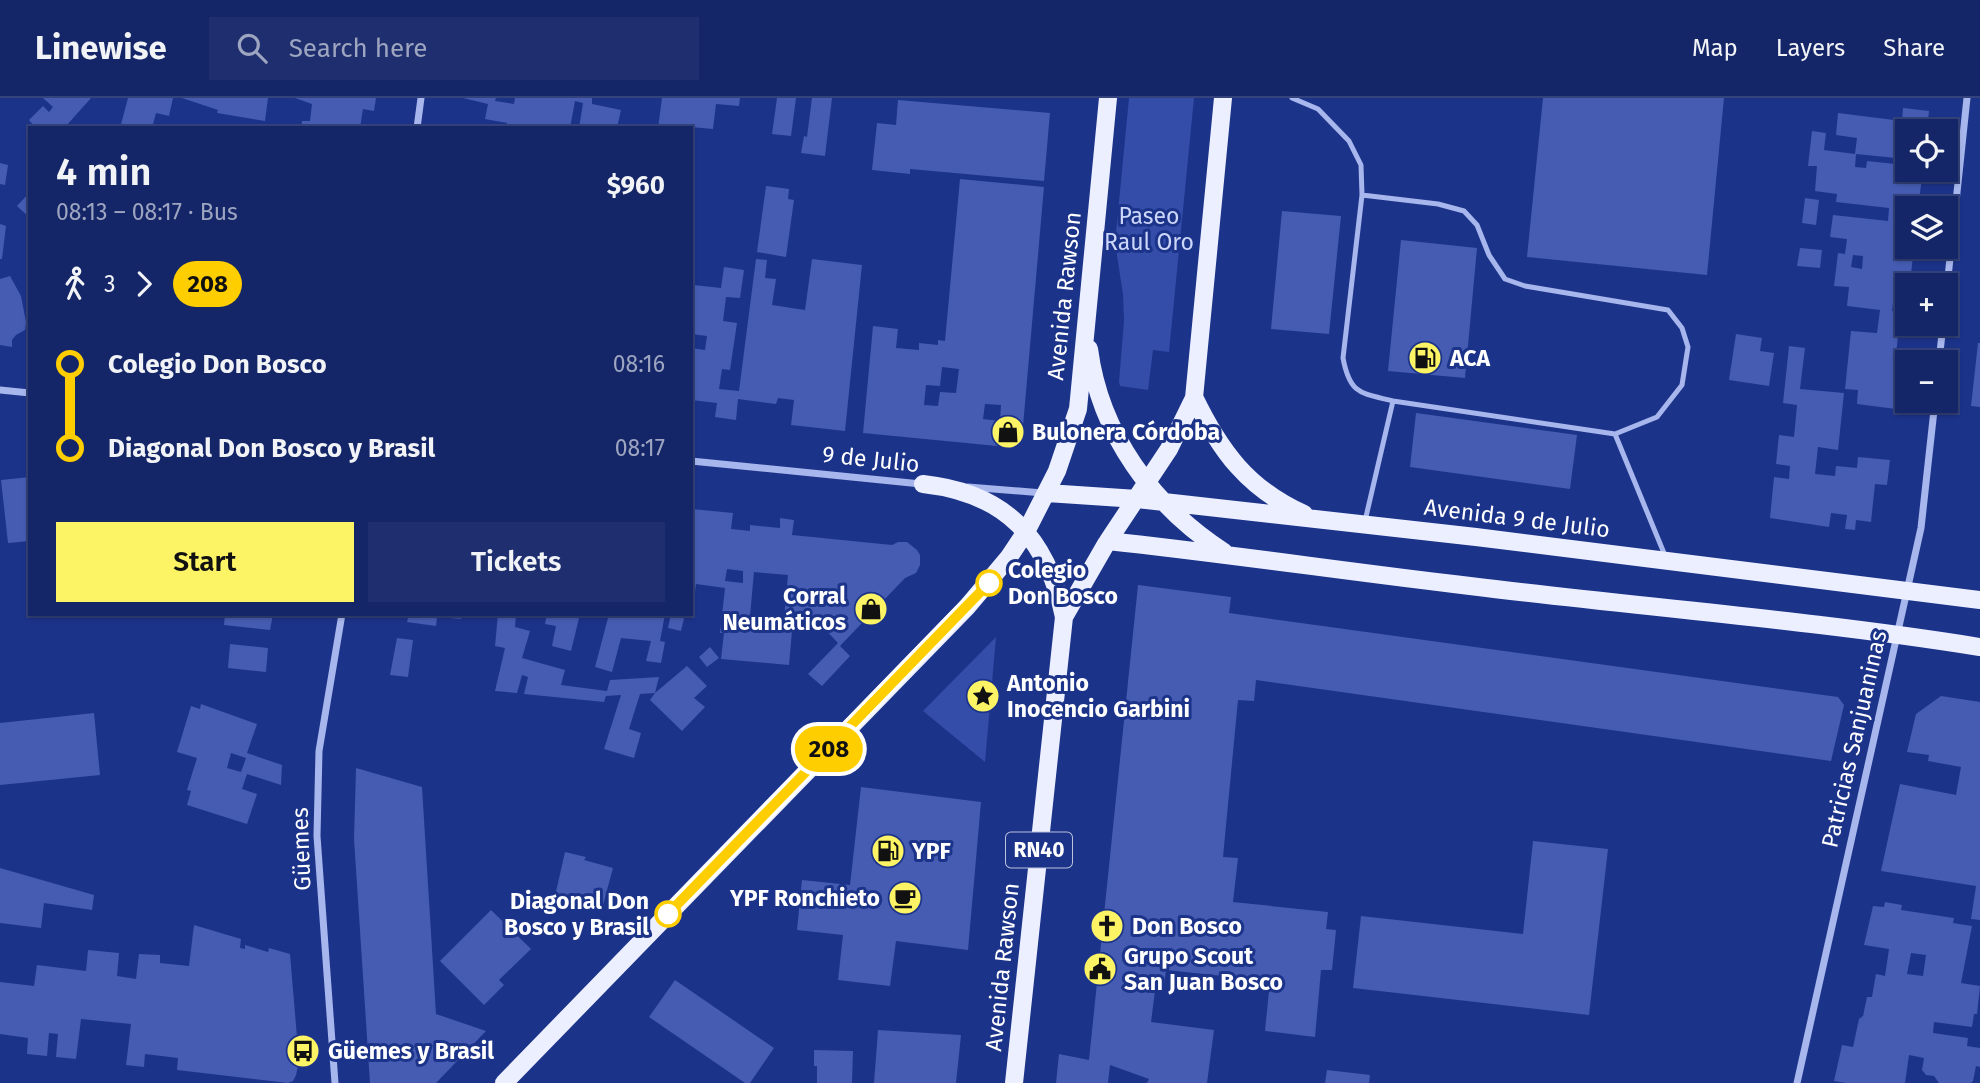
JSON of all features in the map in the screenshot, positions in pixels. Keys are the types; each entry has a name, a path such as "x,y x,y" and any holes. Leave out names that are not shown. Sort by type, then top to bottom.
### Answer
{"main road":[{"name":"Avenida Rawson","path":"504,1083 967,607 989,583 1026,532 1047,493 1077,410 1108,98"},
{"name":"Avenida Rawson","path":"1014,1083 1064,617 1108,541 1169,449 1194,397 1223,98"},
{"path":"1087,317 1090,356 1102,404 1124,450 1163,502 1187,526 1228,554"},
{"path":"1194,397 1217,442 1250,480 1292,509 1317,519"},
{"path":"923,484 961,490 979,497 1011,518 1026,532 1037,545 1055,580 1064,617"},
{"name":"Avenida 9 de Julio","path":"1047,493 1137,499 1317,519 1980,600"},
{"path":"1108,541 1470,586 1897,634 1980,647"}],"street":[{"path":"417,126 421,98"},
{"path":"1948,273 1967,98"},
{"path":"0,390 28,393"},
{"name":"Patricias Sanjuaninas","path":"1797,1083 1921,528 1934,413"},
{"name":"9 de Julio","path":"693,460 923,484 1047,493"},
{"name":"Güemes","path":"335,1083 317,836 319,751 342,616"}],"lane":[{"path":"1292,98 1318,109 1349,141 1360,164 1363,195 1343,358 1346,377 1359,393 1393,401 1615,434 1657,417 1682,385 1688,347 1682,328 1668,310 1525,286 1505,279 1489,255 1478,225 1464,211 1438,204 1363,195"},
{"path":"1364,525 1393,401"},
{"path":"1615,434 1667,561"}],"green space":[{"name":"Paseo Raul Oro","path":"1129,98 1194,98 1169,352 1153,350 1148,390 1120,386 1119,382 1124,321 1123,294 1115,243"},
{"path":"996,637 985,762 923,711"}],"building":[{"path":"43,98 91,98 66,126 34,126 29,120 43,106 49,112 53,107"},
{"path":"128,98 173,98 169,116 156,113 153,126 121,126"},
{"path":"182,98 268,98 265,121 217,113 218,110"},
{"path":"295,98 376,98 374,111 363,109 360,126 301,126 302,121 310,121 312,104"},
{"path":"463,98 496,98 495,101 514,104 515,98 592,98 592,104 621,110 617,126 579,126 583,103 575,101 570,126 507,126 507,123 485,119 488,104"},
{"path":"662,98 740,98 739,106 716,104 713,129 658,126"},
{"path":"777,98 796,98 791,136 772,134"},
{"path":"812,98 832,98 825,156 801,153 804,136 807,137"},
{"path":"1543,98 1724,98 1707,275 1527,257"},
{"path":"898,100 1050,113 1044,181 910,169 910,174 872,170 877,123 896,125"},
{"path":"1903,108 1929,111 1928,119 1902,119"},
{"path":"1838,113 1895,120 1895,158 1856,154 1855,167 1866,168 1867,161 1895,164 1895,182 1921,182 1920,196 1895,196 1895,259 1913,259 1911,273 1895,273 1892,311 1895,311 1895,336 1898,336 1894,372 1895,409 1857,404 1858,390 1845,389 1851,331 1877,333 1880,310 1847,306 1849,287 1834,286 1838,253 1845,254 1847,239 1830,237 1833,215 1888,221 1889,208 1836,202 1837,194 1815,191 1817,166 1808,166 1812,131 1826,133 1824,150 1855,154 1857,138 1836,135","holes":["1853,255 1863,256 1862,269 1851,267"]},
{"path":"0,163 8,165 5,185 0,184"},
{"path":"960,179 1044,187 1023,426 997,446 863,433 873,326 898,329 896,348 919,350 919,343 938,345 938,340 945,341","holes":["942,367 959,369 956,393 940,392 938,406 924,405 926,385 940,386","985,404 1001,405 1000,421 983,419"]},
{"path":"766,186 789,189 788,199 794,200 786,257 757,252"},
{"path":"28,194 28,216 17,206"},
{"path":"1805,198 1819,200 1816,225 1802,223"},
{"path":"1282,211 1341,216 1329,334 1271,329"},
{"path":"0,224 6,226 2,259 0,259"},
{"path":"1401,240 1477,248 1465,378 1388,371"},
{"path":"1800,248 1822,250 1820,268 1797,266"},
{"path":"756,259 767,260 765,278 776,279 772,305 805,310 812,259 862,265 845,431 791,425 794,400 778,398 776,404 738,399 736,420 715,417 717,403 693,400 693,348 705,350 707,336 693,334 694,285 721,288 724,267 744,270 740,298 726,297 723,321 737,323 730,370 722,369 719,389 739,391"},
{"path":"10,276 21,296 26,322 25,330 12,340 12,347 0,345 0,279"},
{"path":"1736,334 1762,338 1760,351 1774,353 1769,386 1729,380"},
{"path":"1980,343 1980,407 1971,406"},
{"path":"1789,346 1805,348 1800,389 1844,393 1838,450 1818,447 1815,474 1835,476 1836,466 1857,468 1858,457 1890,460 1887,485 1875,484 1871,522 1856,520 1855,530 1845,529 1847,515 1831,513 1829,527 1770,518 1774,477 1789,479 1790,466 1776,464 1779,435 1794,437 1797,405 1783,403"},
{"path":"1416,413 1577,435 1570,489 1410,467"},
{"path":"28,477 28,541 8,543 1,480"},
{"path":"693,509 733,513 731,529 750,531 750,525 780,528 780,518 794,520 792,535 892,545 907,542 920,555 920,565 916,573 905,578 840,646 850,656 822,686 808,674 838,643 817,621 793,619 789,665 721,659 724,633 720,633 725,588 696,584 695,592","holes":["727,569 743,571 743,583 725,581","754,572 788,575 784,619 750,616"]},
{"path":"1138,585 1231,597 1229,613 1838,697 1844,705 1831,761 1256,680 1254,701 1238,700 1223,857 1238,858 1233,902 1328,912 1326,929 1336,930 1332,970 1321,970 1315,1037 1265,1031 1270,981 1166,970 1164,985 1156,984 1151,1022 1214,1030 1207,1083 1147,1083 1149,1079 1110,1065 1108,1083 1056,1083 1059,1054 1089,1060"},
{"path":"225,616 273,616 270,630 224,625"},
{"path":"408,616 461,616 461,619 437,617 436,626 407,622"},
{"path":"498,616 516,616 515,627 530,631 522,658 565,670 561,685 607,691 610,680 659,677 655,693 640,694 629,729 641,733 634,758 604,749 621,695 606,696 604,702 524,694 528,677 522,675 517,693 495,691 505,648 495,646"},
{"path":"547,616 580,616 571,651 552,646 556,626 545,624"},
{"path":"608,616 665,616 660,641 665,642 661,663 646,661 651,641 621,638 612,672 595,667"},
{"path":"671,616 685,616 681,631 668,628"},
{"path":"397,638 413,640 408,677 390,675"},
{"path":"230,644 268,648 266,672 228,668"},
{"path":"710,647 719,658 707,667 699,657"},
{"path":"687,666 707,686 694,698 705,707 682,731 650,700"},
{"path":"1941,696 1980,702 1980,920 1971,919 1976,886 1881,871 1900,784 1956,795 1961,767 1928,761 1929,755 1907,752 1916,714"},
{"path":"201,704 257,724 247,753 282,765 281,785 247,774 242,789 257,794 247,824 187,805 191,791 187,790 197,758 177,752 191,706 200,709","holes":["231,753 246,758 241,772 227,768"]},
{"path":"94,713 100,775 0,785 0,723"},
{"path":"356,768 422,787 436,1014 486,1031 436,1083 370,1083 354,839"},
{"path":"861,787 981,802 968,950 896,941 890,986 838,980 843,935 797,930 802,880 850,885"},
{"path":"1533,841 1608,849 1589,1015 1353,988 1361,916 1523,934"},
{"path":"565,852 613,868 603,905 575,897 574,901 555,896"},
{"path":"0,868 94,895 92,910 44,903 41,928 0,923"},
{"path":"1885,902 1902,905 1901,910 1954,918 1953,923 1972,926 1961,983 1980,986 1977,1014 1974,1014 1972,1027 1934,1022 1933,1033 1968,1038 1967,1046 1980,1048 1980,1067 1976,1066 1971,1083 1939,1083 1934,1076 1926,1075 1922,1070 1924,1058 1909,1055 1905,1083 1834,1081 1842,1045 1853,1047 1867,997 1872,997 1876,974 1885,976 1889,949 1864,945 1873,906 1884,907","holes":["1911,953 1926,955 1923,976 1907,974"]},
{"path":"491,910 531,949 499,980 504,985 484,1005 440,961"},
{"path":"194,925 241,939 240,948 245,949 245,945 268,952 269,948 290,954 299,1061 293,1081 288,1083 177,1070 178,1058 145,1054 144,1067 126,1065 131,1024 81,1019 76,1059 56,1057 58,1034 49,1033 47,1056 27,1054 28,1038 0,1034 0,982 34,986 37,965 86,971 88,950 119,953 117,976 136,979 139,954 160,955 160,963 189,966"},
{"path":"675,980 774,1048 750,1083 745,1083 649,1017"},
{"path":"878,1030 961,1035 956,1083 874,1083"},
{"path":"814,1050 853,1051 852,1083 817,1083"},
{"path":"1327,1070 1370,1075 1369,1083 1325,1083"}],"bus line":[{"name":"208","path":"668,914 989,583"}],"place":[{"name":"ACA","path":"1425,358"},
{"name":"Bulonera Córdoba","path":"1008,432"},
{"name":"Colegio Don Bosco","path":"989,583"},
{"name":"Corral Neumáticos","path":"871,609"},
{"name":"Antonio Inocencio Garbini","path":"983,696"},
{"name":"YPF","path":"888,851"},
{"name":"YPF Ronchieto","path":"905,898"},
{"name":"Diagonal Don Bosco y Brasil","path":"668,914"},
{"name":"Don Bosco","path":"1107,926"},
{"name":"Grupo Scout San Juan Bosco","path":"1100,969"},
{"name":"Güemes y Brasil","path":"303,1051"}]}
